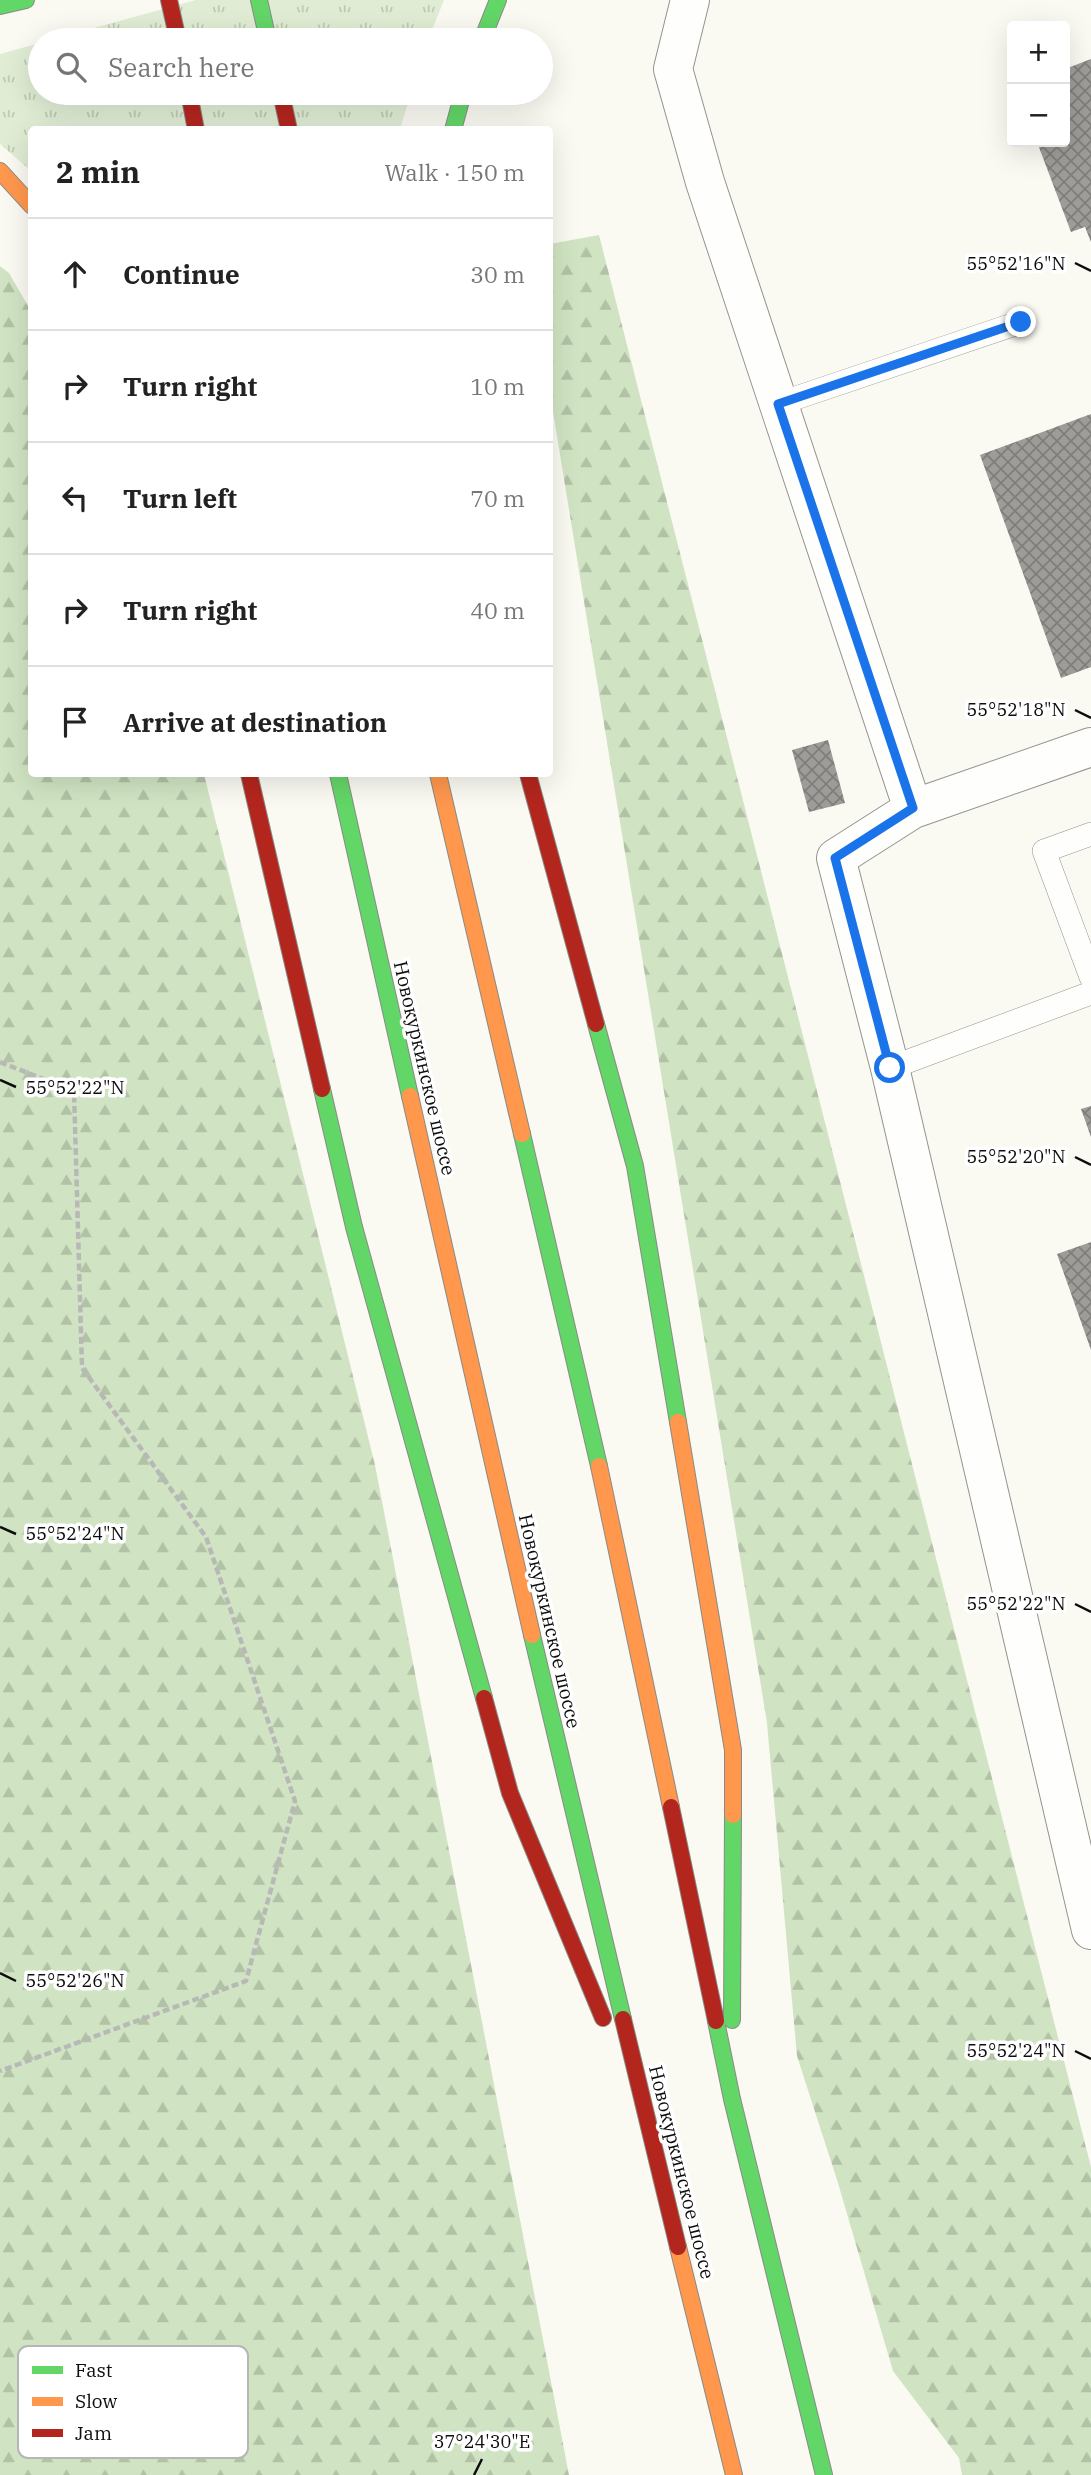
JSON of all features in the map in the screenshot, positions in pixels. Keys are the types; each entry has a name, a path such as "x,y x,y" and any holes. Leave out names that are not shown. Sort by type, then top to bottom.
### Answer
{"main road":[{"path":"0,6 26,0"},
{"path":"169,0 175,28"},
{"path":"259,0 265,28"},
{"path":"487,28 498,0"},
{"path":"191,105 195,126"},
{"path":"284,105 288,126"},
{"path":"454,126 460,105"},
{"path":"0,171 28,202"},
{"path":"250,777 354,1227 510,1793 648,2126"},
{"name":"Новокуркинское шоссе","path":"339,777 511,1547 734,2475"},
{"path":"439,777 616,1540 732,2099 824,2475"},
{"path":"529,777 635,1166 733,1750 732,2099"}],"street":[{"path":"690,0 673,69 705,183 913,808"},
{"path":"1091,747 913,808 835,858 890,1068 1091,1930"}],"lane":[{"path":"778,404 1021,322"},
{"path":"1091,834 1044,851 1091,977"},
{"path":"890,1068 1091,993"}],"path":[{"path":"0,1062 74,1091 82,1368 205,1537 295,1801 246,1981 0,2071"}],"green space":[{"path":"196,0 444,0 433,28 94,28"},
{"path":"28,46 28,105 407,105 401,126 28,126 28,168 0,144 0,54"},
{"path":"599,235 1091,2167 1091,2475 962,2475 959,2458 893,2371 838,2183 797,2056 767,1723 553,411 553,243"},
{"path":"0,266 9,273 28,306 28,777 205,777 375,1465 569,2475 0,2475"}],"building":[{"path":"1091,59 1091,242 1085,227 1071,232 1039,147 1070,147 1070,67"},
{"path":"1091,414 1091,667 1061,678 980,455"},
{"path":"828,740 845,803 809,812 792,750"},
{"path":"1091,1106 1091,1137 1081,1109"},
{"path":"1091,1242 1091,1350 1057,1254"}],"traffic: fast":[{"path":"0,6 26,0"},
{"path":"259,0 265,28"},
{"path":"487,28 498,0"},
{"path":"454,126 460,105"},
{"path":"339,777 410,1096"},
{"path":"596,1024 635,1166 678,1422"},
{"path":"322,1089 354,1227 484,1698"},
{"path":"522,1134 599,1466"},
{"path":"532,1635 623,2019"},
{"path":"732,2020 733,1815"},
{"path":"716,2021 732,2099 824,2475"}],"traffic: slow":[{"path":"0,171 28,202"},
{"path":"439,777 522,1134"},
{"path":"410,1096 532,1635"},
{"path":"678,1422 733,1750 733,1815"},
{"path":"599,1466 671,1807"},
{"path":"678,2247 734,2475"}],"traffic: jam":[{"path":"169,0 175,28"},
{"path":"191,105 195,126"},
{"path":"284,105 288,126"},
{"path":"250,777 322,1089"},
{"path":"529,777 596,1024"},
{"path":"484,1698 510,1793 603,2018"},
{"path":"671,1807 716,2021"},
{"path":"623,2019 678,2247"}],"route":[{"path":"890,1068 835,858 913,808 778,404 1021,322"}]}
